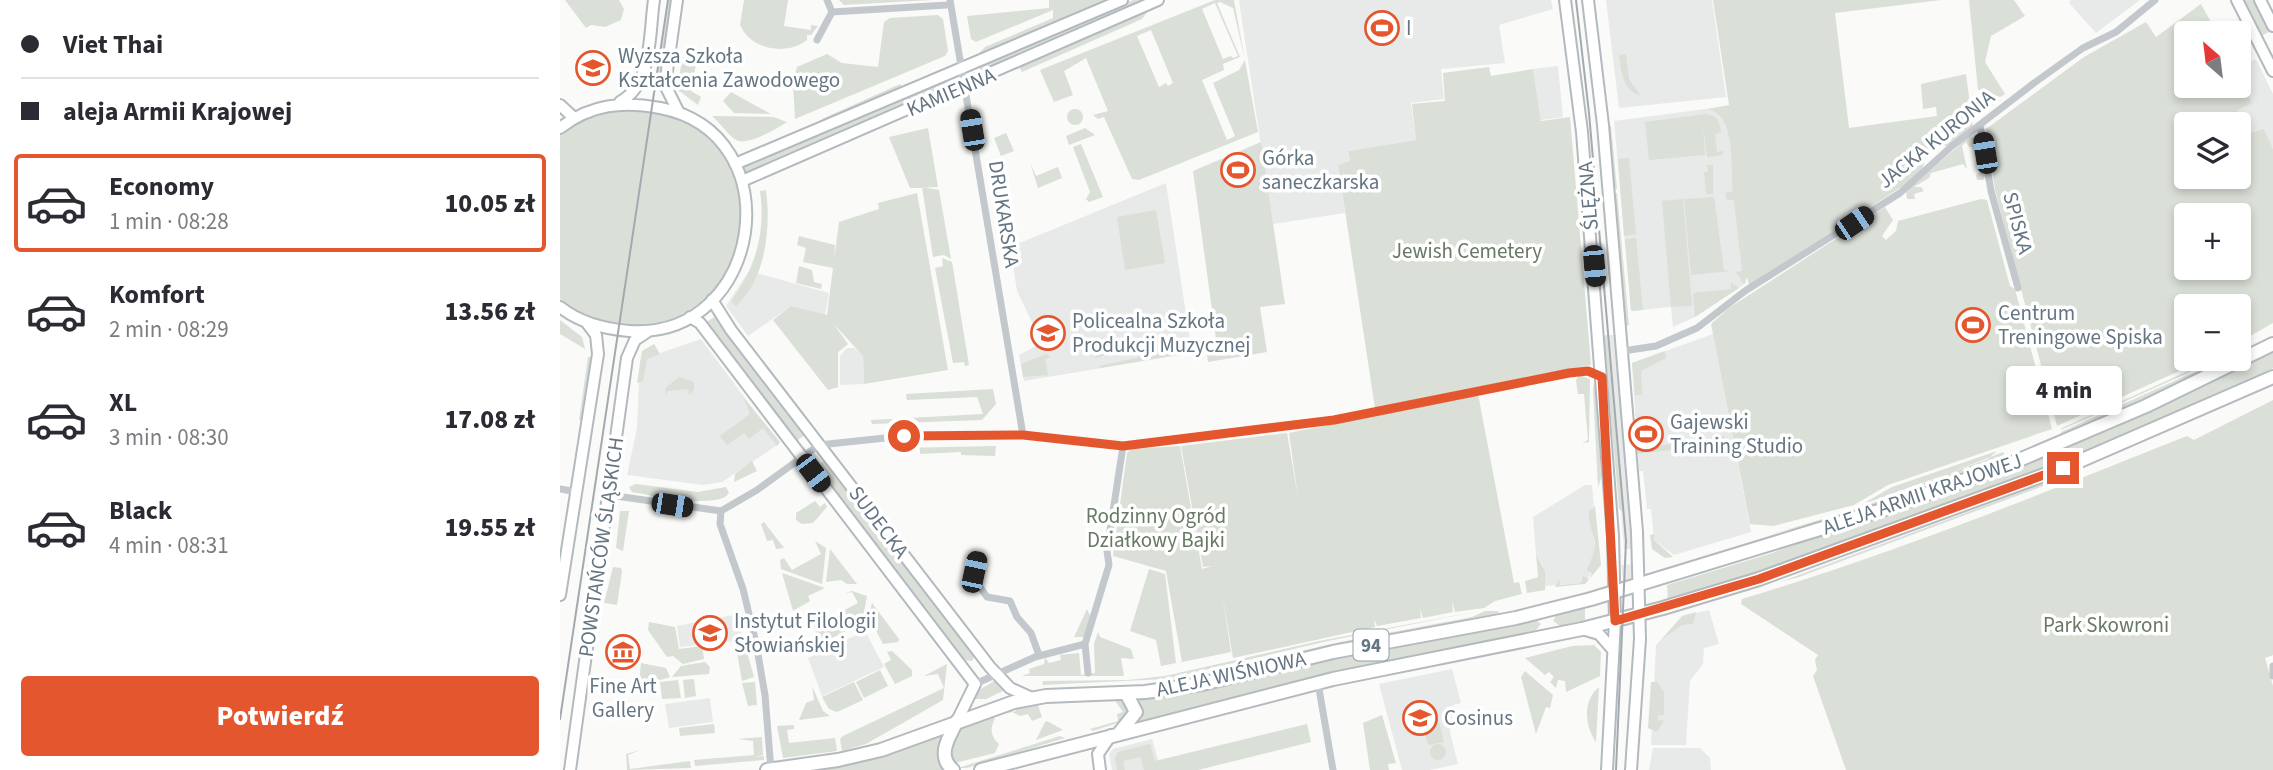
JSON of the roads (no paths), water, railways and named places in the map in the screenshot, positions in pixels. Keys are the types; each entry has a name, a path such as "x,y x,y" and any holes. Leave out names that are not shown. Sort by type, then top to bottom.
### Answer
{"main road":[{"path":"560,128 575,118 619,103 632,95 641,83 654,0"},
{"path":"677,0 665,85 678,111"},
{"name":"KAMIENNA","path":"735,164 1122,0"},
{"name":"KAMIENNA","path":"742,181 1158,0"},
{"name":"ŚLĘŻNA","path":"1564,0 1582,132 1602,377 1615,592 1607,770"},
{"name":"ŚLĘŻNA","path":"1588,0 1603,125 1623,351 1639,584 1640,615 1631,770"},
{"path":"2237,0 2273,71"},
{"path":"2260,0 2273,26"},
{"path":"560,307 587,323 647,332 690,317 712,300 729,279 743,251 748,219 742,181 735,164 707,129 678,111 619,103"},
{"path":"560,104 575,118"},
{"name":"SUDECKA","path":"712,300 722,319 995,673 1013,690 1032,698"},
{"name":"SUDECKA","path":"690,317 700,323 975,684"},
{"name":"POWSTAŃCÓW ŚLĄSKICH","path":"560,595 598,354 596,335 587,323"},
{"name":"POWSTAŃCÓW ŚLĄSKICH","path":"570,770 627,358 635,340 647,332"},
{"name":"ALEJA ARMII KRAJOWEJ","path":"1639,584 1882,510 2012,463 2146,406 2273,344"},
{"name":"ALEJA ARMII KRAJOWEJ","path":"1640,615 1759,579 2068,466 2273,377"},
{"name":"94","path":"1615,592 1639,584"},
{"name":"ALEJA WIŚNIOWA","path":"770,770 838,760 881,750 957,721 1032,698 1126,693 1202,684 1333,652 1516,618 1615,592"},
{"name":"94","path":"1615,621 1640,615"},
{"name":"ALEJA WIŚNIOWA","path":"981,770 1318,682 1615,621"},
{"path":"1582,629 1604,637 1613,652"},
{"path":"965,671 983,658"},
{"path":"953,770 946,764 944,752 975,684"},
{"path":"1100,770 1098,754 1136,712 1126,693"},
{"path":"1079,743 1098,754"}],"street":[{"path":"817,40 824,32 832,12 827,0"},
{"name":"JACKA KURONIA","path":"1623,351 1656,345 1697,328 1745,291 1900,193 1980,125 2066,59 2116,32 2155,0"},
{"path":"832,12 948,3"},
{"name":"DRUKARSKA","path":"948,3 963,69 1023,435"},
{"name":"SPISKA","path":"1980,125 1991,191 2018,288"},
{"path":"609,495 720,511 757,490 820,445 904,436 1023,435 1123,446 1257,431 1371,412 1569,373 1588,371 1602,377"},
{"path":"1088,673 1085,645 1109,565 1107,551 1123,446"},
{"path":"560,489 577,492"},
{"path":"720,511 720,524 743,589 755,640 765,695 770,770"},
{"path":"977,557 975,580 987,597 1010,601 1017,617 1031,633 1039,655"},
{"path":"975,684 1039,655 1085,645"},
{"path":"2273,666 2273,676"},
{"path":"1318,682 1333,770"}],"tram line":[{"path":"560,719 668,0"},
{"path":"1576,0 1589,113 1626,541 1616,770"}],"place":[{"name":"I","path":"1382,28"},
{"name":"Wyższa Szkoła Kształcenia Zawodowego","path":"593,68"},
{"name":"Górka saneczkarska","path":"1238,170"},
{"name":"Centrum Treningowe Spiska","path":"1973,325"},
{"name":"Policealna Szkoła Produkcji Muzycznej","path":"1048,333"},
{"name":"Gajewski Training Studio","path":"1646,434"},
{"name":"Instytut Filologii Słowiańskiej","path":"710,633"},
{"name":"Fine Art Gallery","path":"623,652"},
{"name":"Cosinus","path":"1420,718"}],"park label":[{"name":"Jewish Cemetery","path":"1467,251"},
{"name":"Rodzinny Ogród Działkowy Bajki","path":"1156,528"},
{"name":"Park Skowroni","path":"2106,625"}]}
